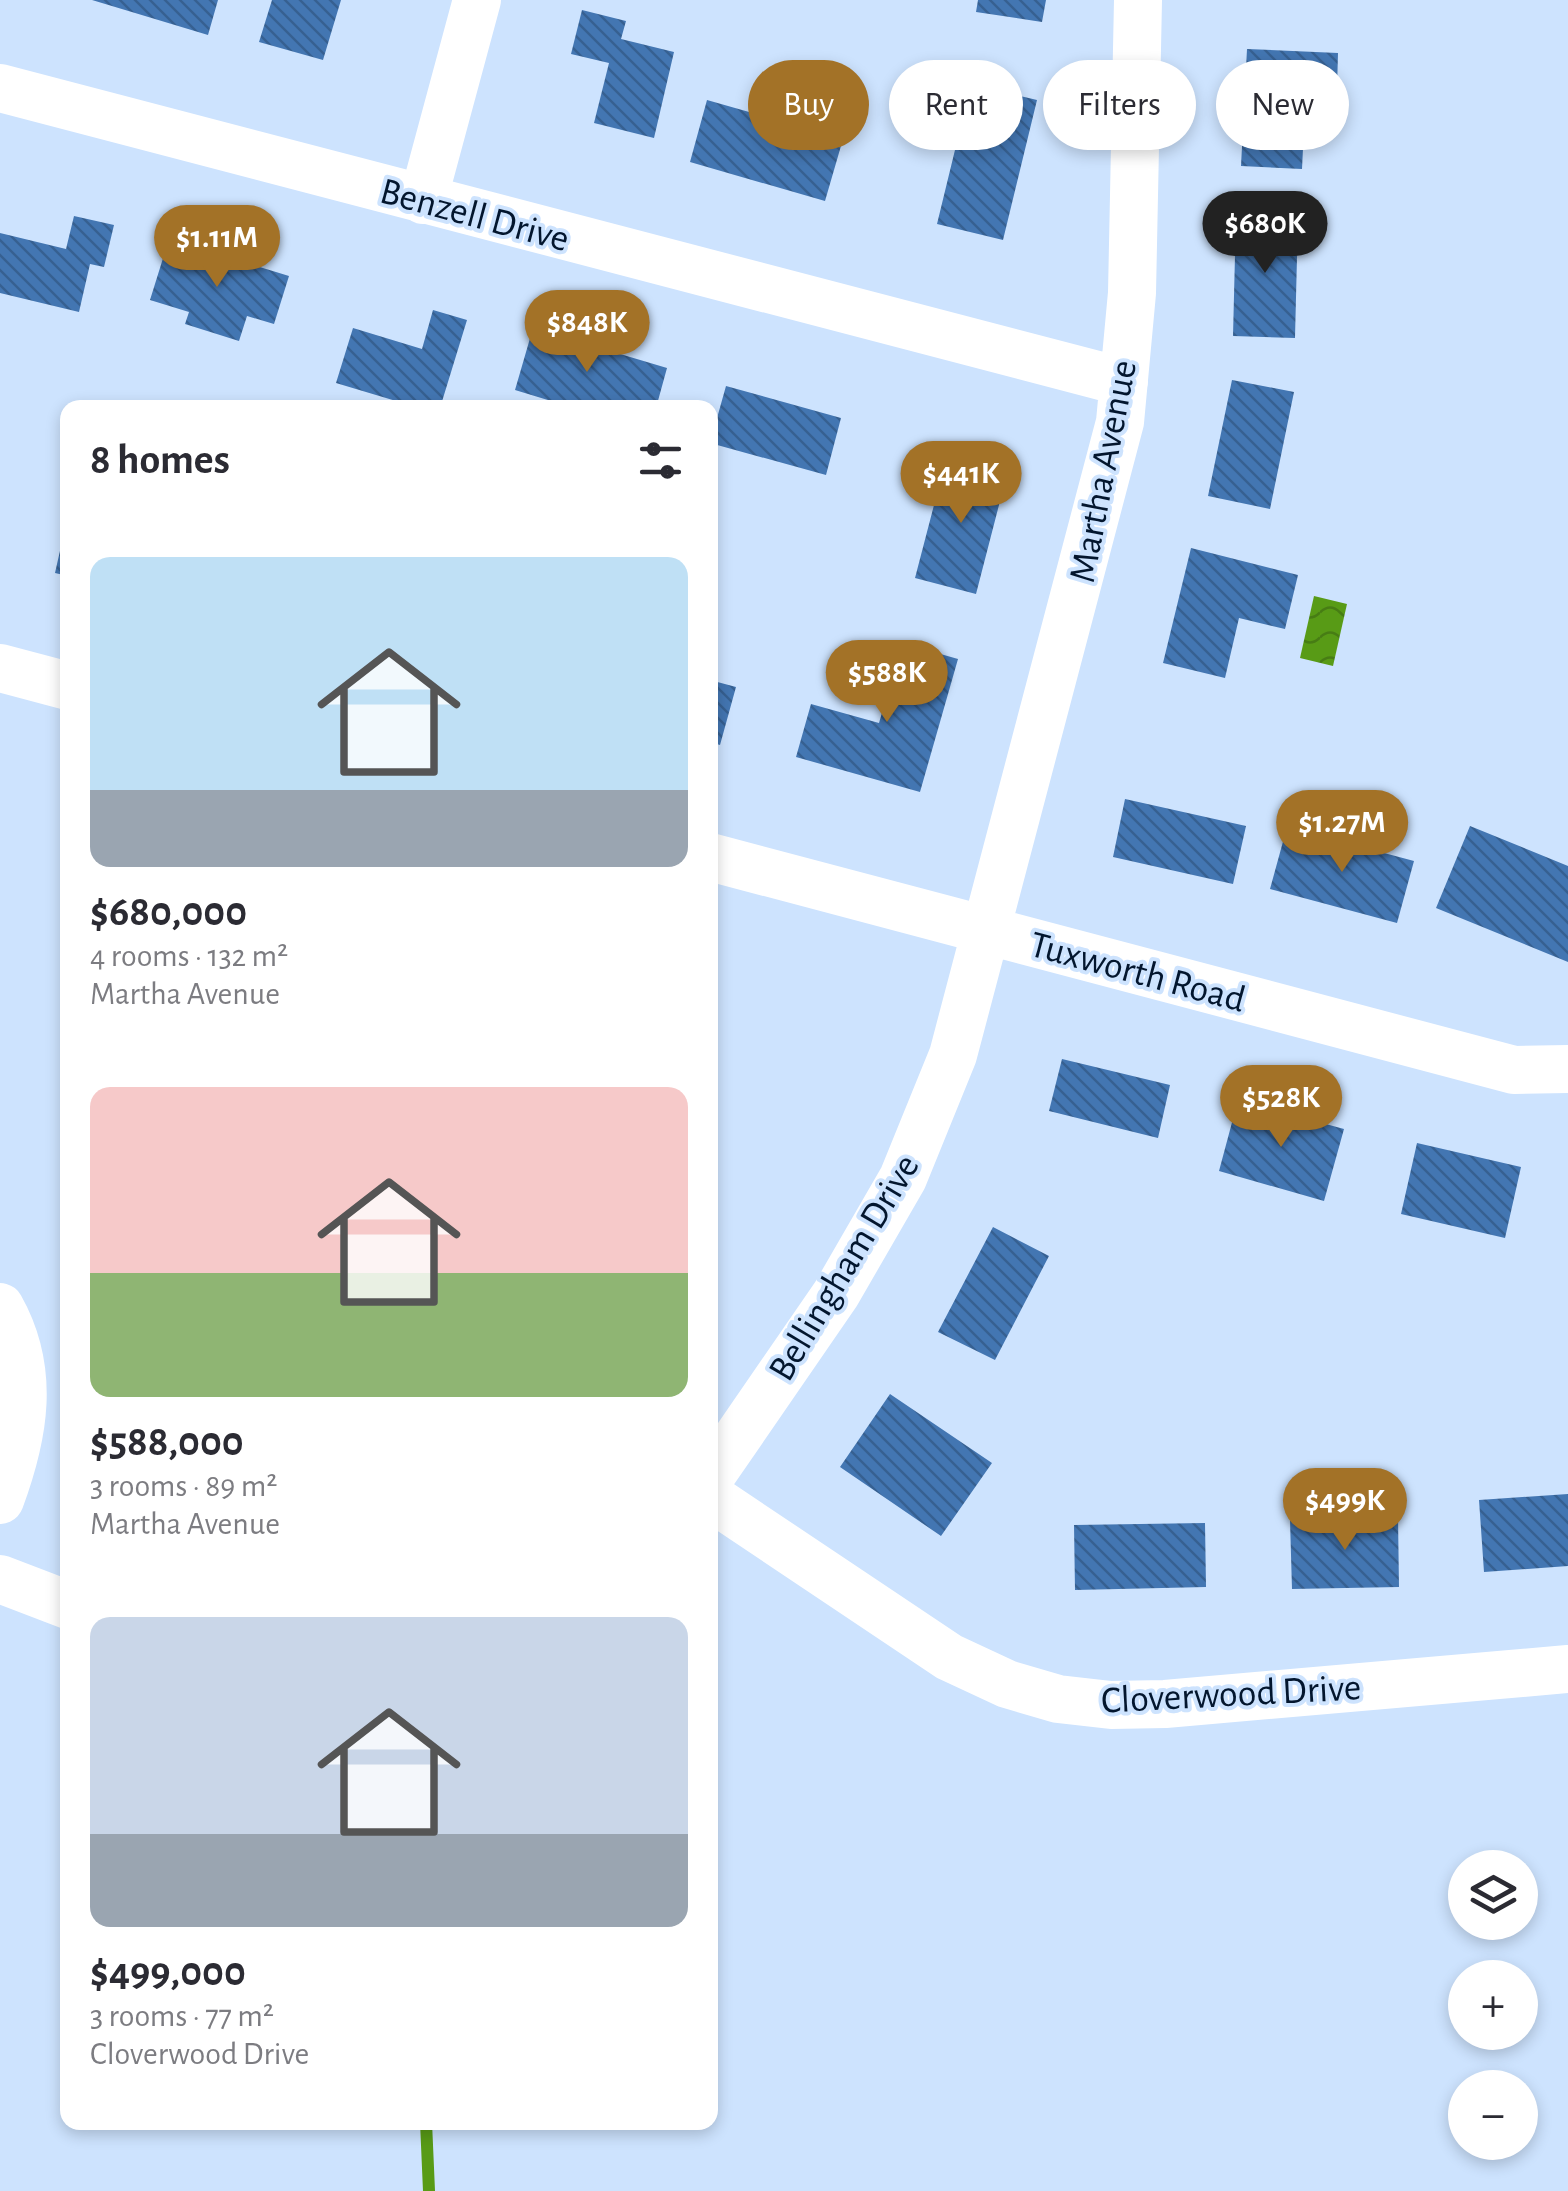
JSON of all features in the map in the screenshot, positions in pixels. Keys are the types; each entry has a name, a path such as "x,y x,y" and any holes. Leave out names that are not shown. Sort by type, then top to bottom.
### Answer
{"street":[{"path":"423,200 477,0"},
{"name":"Martha Avenue","path":"986,931 1101,506 1124,382 1132,293 1138,0"},
{"name":"Benzell Drive","path":"0,88 1124,382"},
{"path":"0,668 60,684"},
{"name":"Tuxworth Road","path":"718,859 1514,1070 1568,1069"},
{"name":"Bellingham Drive","path":"718,1465 836,1294 903,1178 953,1055 986,931"},
{"path":"0,1307 21,1361 24,1402 19,1449 0,1500"},
{"name":"Cloverwood Drive","path":"718,1502 949,1657 1007,1684 1058,1698 1111,1705 1165,1704 1568,1669"},
{"path":"0,1580 60,1602"}],"water":[{"path":"1314,596 1347,604 1333,666 1300,658"}],"building":[{"path":"92,0 218,0 208,35"},
{"path":"272,0 341,0 323,60 259,42"},
{"path":"978,0 1046,0 1042,22 976,12"},
{"path":"582,10 626,21 621,39 674,52 654,138 594,123 609,63 571,54"},
{"path":"1247,49 1338,53 1338,60 1246,60"},
{"path":"1023,97 1037,100 1003,240 937,224 955,150 1023,150"},
{"path":"707,100 748,112 748,150 840,150 825,201 690,162"},
{"path":"1242,150 1303,150 1302,169 1241,166"},
{"path":"1236,215 1298,217 1295,338 1233,336"},
{"path":"74,216 114,225 104,267 90,264 79,312 0,293 0,233 66,249"},
{"path":"169,239 289,276 274,324 247,316 239,341 185,324 189,312 150,300"},
{"path":"433,310 467,320 442,400 393,400 336,383 353,328 422,349"},
{"path":"533,328 667,368 658,400 548,400 515,390"},
{"path":"1232,380 1294,392 1270,509 1208,496"},
{"path":"726,386 841,418 826,475 718,445 718,414"},
{"path":"946,459 1007,474 976,594 915,578"},
{"path":"1191,548 1298,575 1285,629 1239,618 1225,678 1163,663"},
{"path":"902,643 958,659 920,792 796,757 811,704 879,723"},
{"path":"718,682 736,687 718,744"},
{"path":"1125,799 1246,826 1233,884 1113,857"},
{"path":"1470,826 1568,866 1568,962 1436,908"},
{"path":"1287,827 1414,861 1397,923 1270,889"},
{"path":"1062,1059 1170,1085 1158,1138 1049,1111"},
{"path":"1238,1100 1344,1129 1324,1201 1219,1171"},
{"path":"1417,1143 1521,1167 1505,1238 1401,1214"},
{"path":"993,1227 1049,1256 995,1360 938,1332"},
{"path":"890,1394 992,1463 941,1536 840,1467"},
{"path":"1568,1494 1568,1566 1484,1572 1479,1500"},
{"path":"1398,1517 1399,1587 1292,1589 1290,1520"},
{"path":"1205,1523 1206,1587 1075,1590 1074,1525"}],"waterway":[{"path":"426,2130 429,2191"}]}
